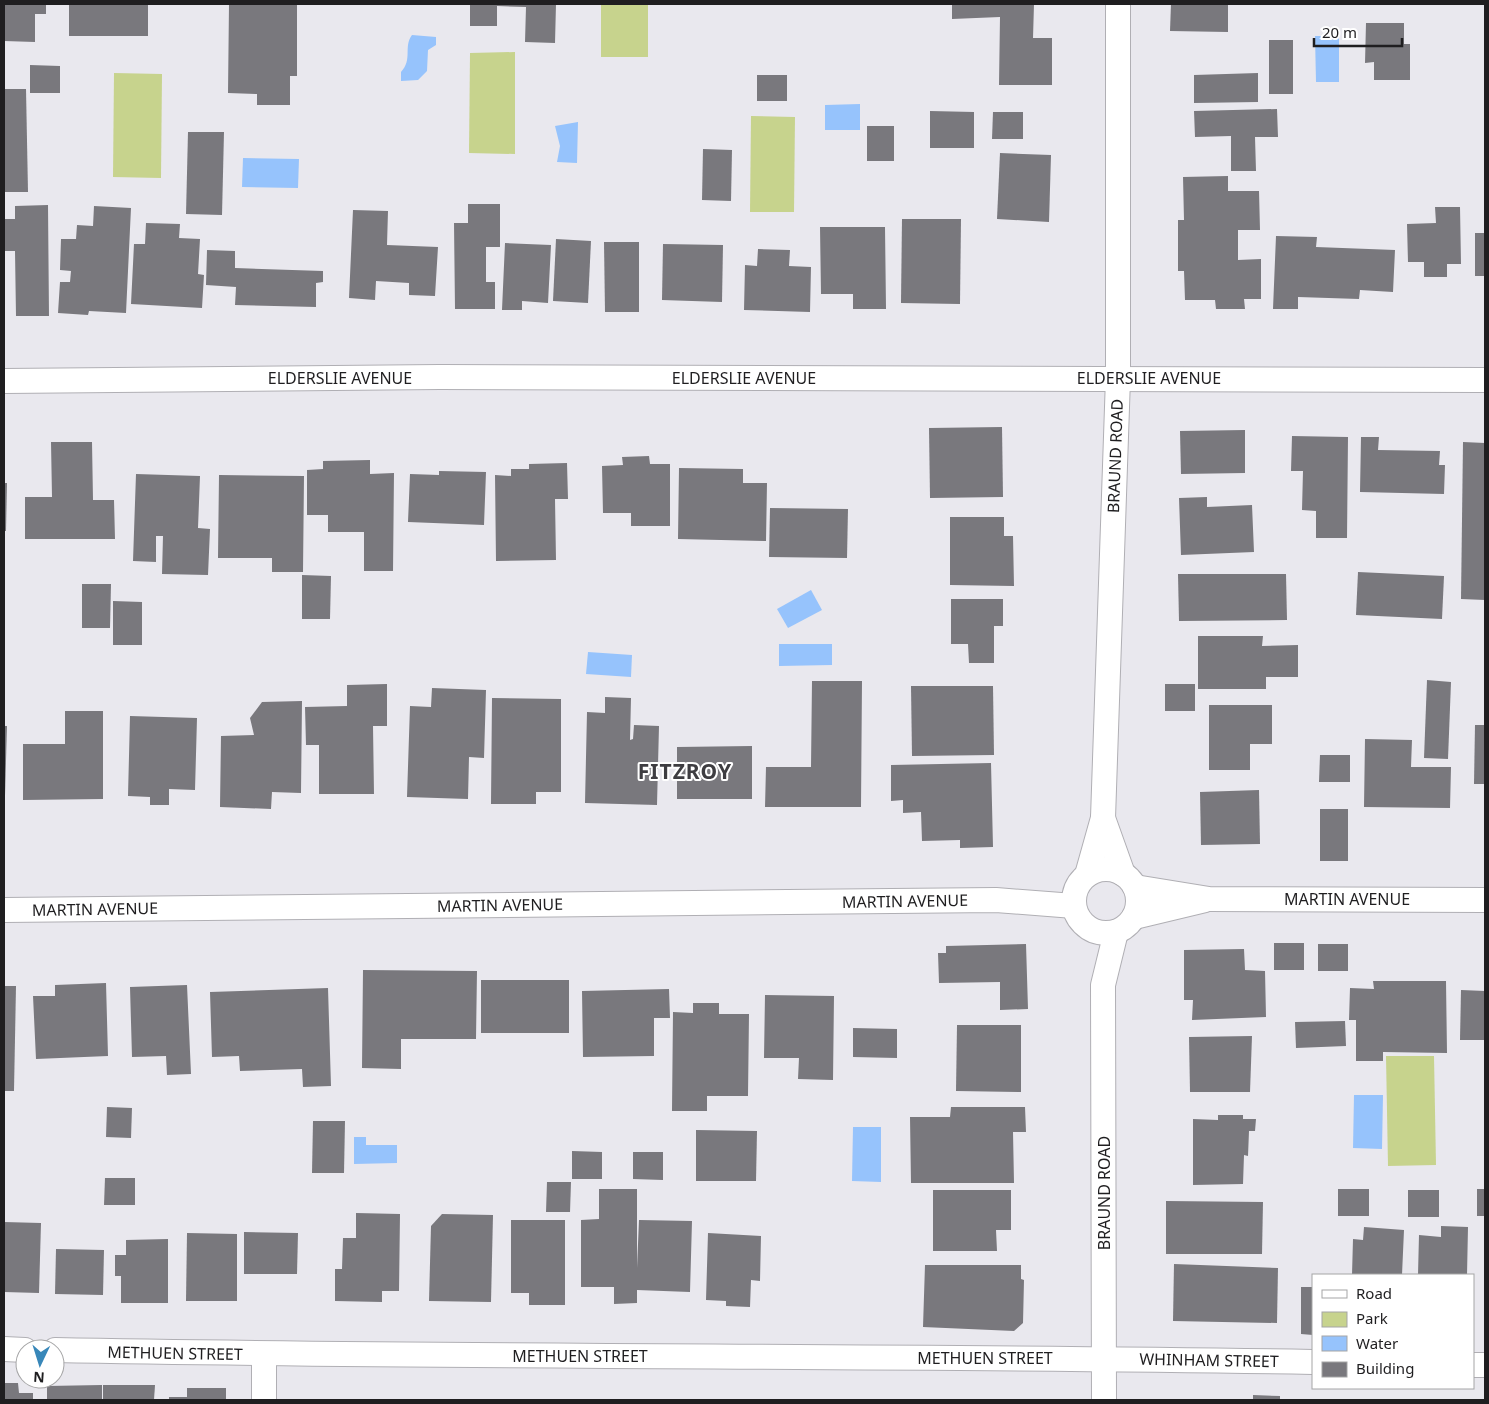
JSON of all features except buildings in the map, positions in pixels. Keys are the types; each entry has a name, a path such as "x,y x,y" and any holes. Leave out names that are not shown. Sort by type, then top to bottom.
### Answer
{"street":[{"name":"BRAUND ROAD","path":"1080,889 1103,818 1118,378 1118,4"},
{"name":"ELDERSLIE AVENUE","path":"4,381 440,377 1485,380"},
{"name":"BRAUND ROAD","path":"1103,818 1129,880"},
{"path":"1104,869 1129,880 1138,907 1134,917 1123,929 1116,932 1105,934 1086,928 1076,914 1080,889 1104,869"},
{"name":"MARTIN AVENUE","path":"1129,880 1209,899 1485,900"},
{"name":"MARTIN AVENUE","path":"4,910 996,900 1080,889"},
{"name":"MARTIN AVENUE","path":"1134,917 1209,899"},
{"name":"BRAUND ROAD","path":"1086,928 1103,985"},
{"name":"BRAUND ROAD","path":"1104,1400 1103,985 1116,932"},
{"name":"METHUEN STREET","path":"65,1350 264,1354 1105,1358"},
{"path":"264,1354 264,1400"},
{"name":"WHINHAM STREET","path":"1105,1358 1312,1362"}],"green space":[{"path":"601,4 648,4 648,57 601,57"},
{"path":"515,52 515,154 469,153 470,53"},
{"path":"114,73 162,74 161,178 113,177"},
{"path":"751,116 795,117 794,212 750,212"},
{"path":"1386,1056 1434,1056 1436,1165 1388,1166"}],"water":[{"path":"412,35 436,37 436,45 428,50 427,71 418,80 401,81 401,72 407,62 408,44"},
{"path":"1315,36 1339,36 1339,82 1316,82"},
{"path":"860,104 860,130 825,130 825,105"},
{"path":"578,122 577,163 557,162 560,146 555,126"},
{"path":"243,158 299,159 298,188 242,187"},
{"path":"811,590 822,610 788,628 777,609"},
{"path":"779,644 832,644 832,665 779,666"},
{"path":"588,652 632,655 631,677 586,674"},
{"path":"1354,1095 1383,1095 1382,1149 1353,1148"},
{"path":"853,1127 881,1127 881,1182 852,1181"},
{"path":"354,1137 366,1137 366,1145 397,1145 397,1163 354,1164"}],"district":[{"name":"FITZROY","path":"685,772"}]}
